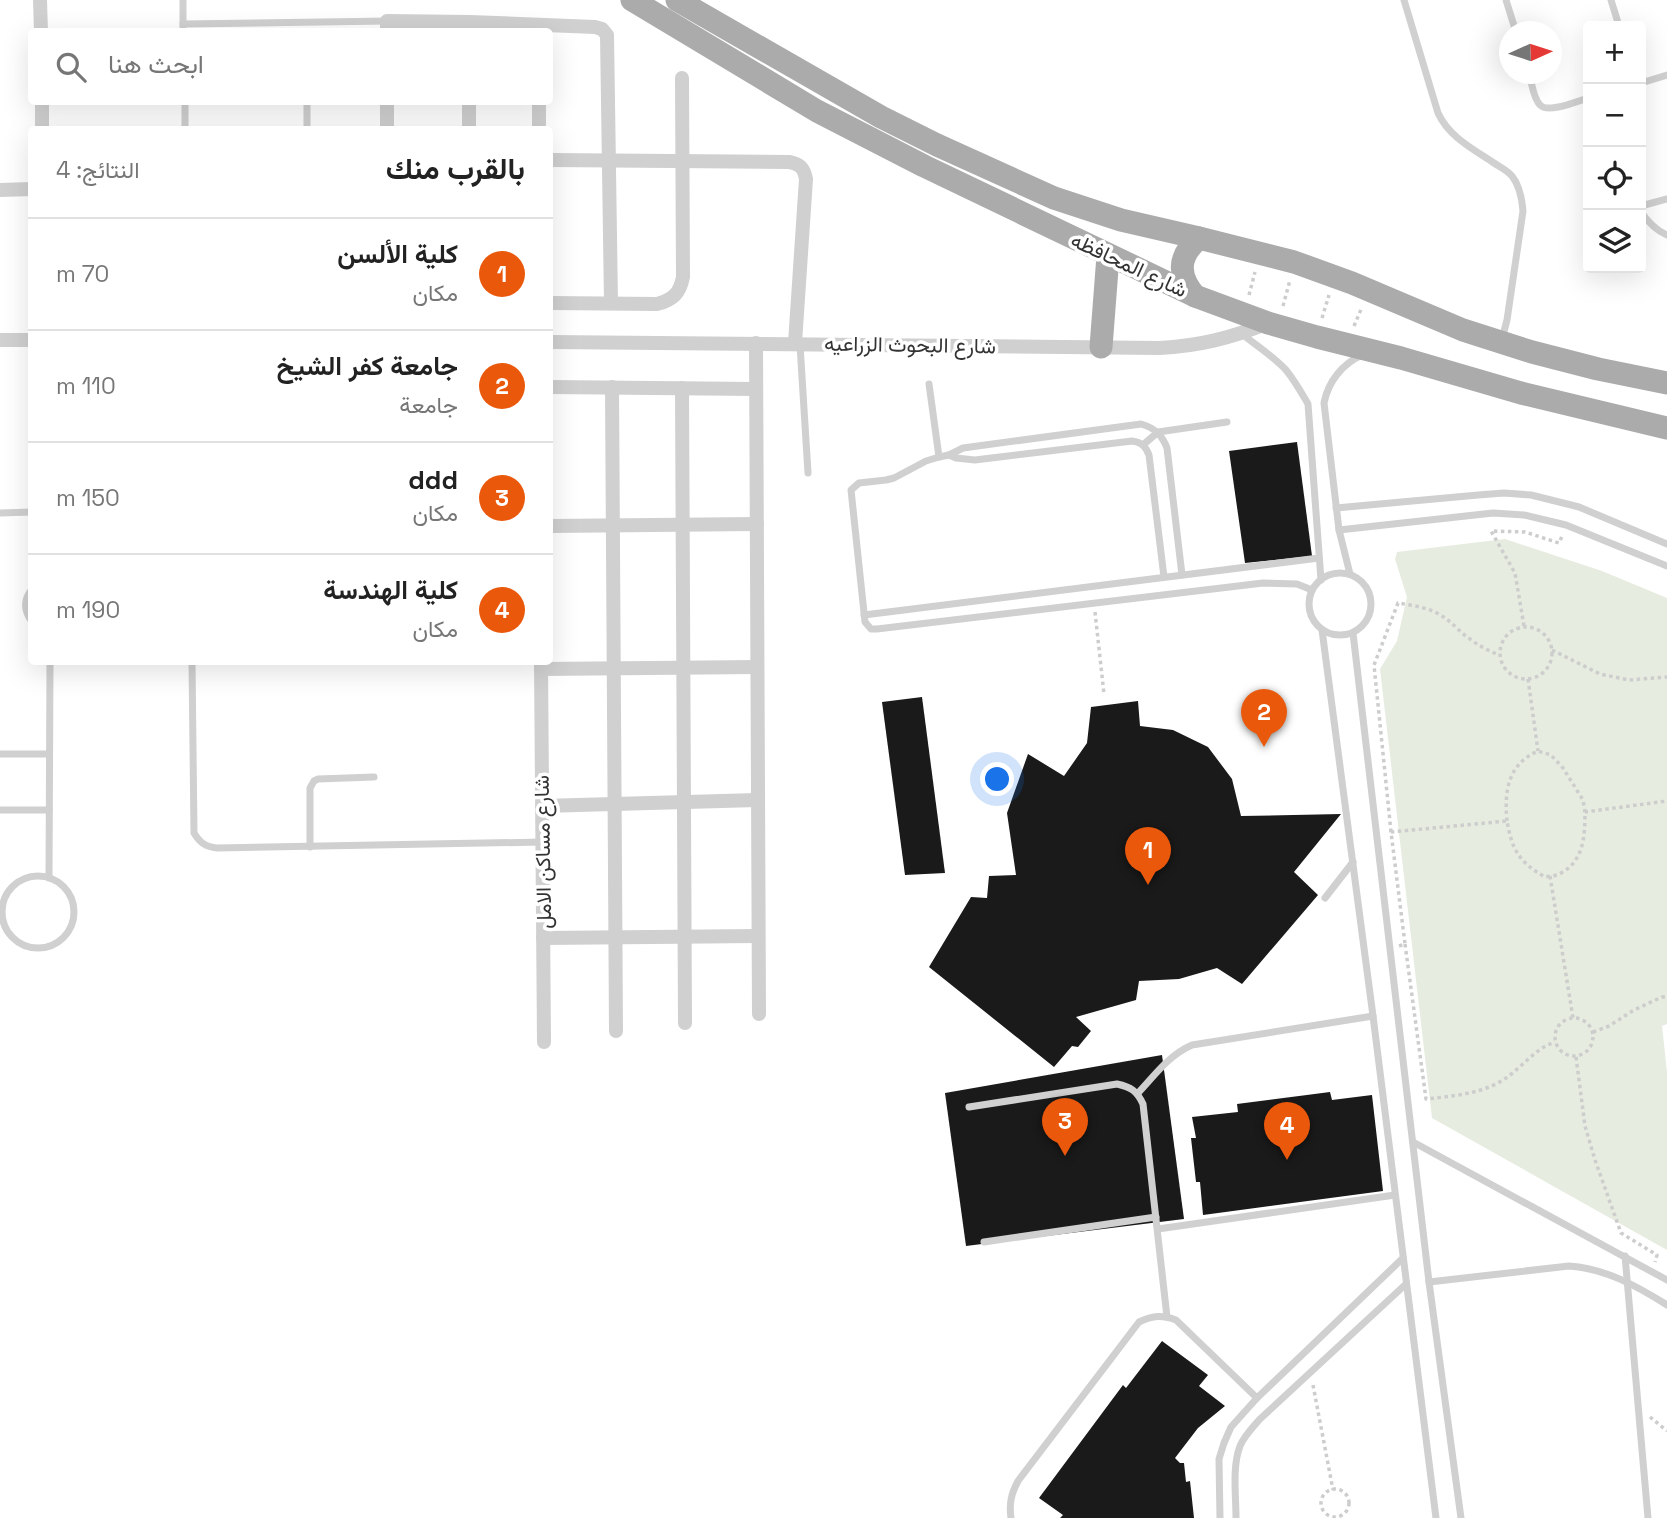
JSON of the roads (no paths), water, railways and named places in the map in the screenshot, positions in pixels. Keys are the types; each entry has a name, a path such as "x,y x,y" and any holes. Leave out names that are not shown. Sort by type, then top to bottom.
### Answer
{"main road":[{"name":"شارع المحافظه","path":"632,0 817,111 936,172 1195,296 1242,324 1273,324 1538,397 1667,428"},
{"name":"شارع المحافظه","path":"677,0 881,117 1054,198 1121,220 1294,262 1335,276 1451,325 1532,352 1667,383"},
{"path":"1195,296 1183,277 1182,266 1190,245 1199,238"},
{"path":"1101,347 1108,256"}],"street":[{"path":"40,0 41,28"},
{"path":"387,27 595,27 602,29 607,35 611,303"},
{"path":"553,303 657,304 667,302 681,287 682,78"},
{"path":"42,105 43,126"},
{"path":"387,105 387,126"},
{"path":"469,105 469,126"},
{"path":"539,105 539,126"},
{"path":"553,160 798,163 804,170 806,179 798,343"},
{"path":"0,190 28,189"},
{"name":"شارع البحوث الزراعيه","path":"553,342 1159,348 1217,341 1242,324"},
{"path":"0,340 28,340"},
{"path":"756,343 759,1014"},
{"path":"553,387 756,389"},
{"path":"612,387 616,1031"},
{"path":"682,388 685,1023"},
{"path":"553,526 757,524"},
{"path":"541,665 613,668 757,667"},
{"name":"شارع مساكن الامل","path":"541,665 544,1042"},
{"path":"542,806 758,800"},
{"path":"544,938 758,936"}],"lane":[{"path":"183,0 183,28 306,22 387,27"},
{"path":"1404,0 1442,122 1457,138 1511,174 1522,198 1523,211 1502,342"},
{"path":"1506,0 1513,21"},
{"path":"1611,0 1617,21"},
{"path":"306,22 306,28"},
{"path":"1646,81 1667,75"},
{"path":"1532,84 1540,106 1545,109 1583,99"},
{"path":"185,105 185,126"},
{"path":"307,105 307,126"},
{"path":"1646,207 1667,200"},
{"path":"1642,210 1647,221 1667,235"},
{"path":"1242,324 1296,383 1308,404 1321,580"},
{"path":"798,343 808,473"},
{"path":"1350,574 1339,530 1324,403 1333,379 1344,367 1371,351"},
{"path":"929,384 939,457"},
{"path":"1143,445 1158,432 1227,422"},
{"path":"1182,575 1167,448 1158,432 1141,424 963,448 894,478 859,483 850,490 864,615 871,628 1263,583 1297,584 1312,590"},
{"path":"949,455 975,460 1132,441 1143,445 1149,455 1164,577"},
{"path":"1336,508 1478,495 1531,495 1579,507 1667,544"},
{"path":"0,513 28,512"},
{"path":"1339,530 1493,513 1524,515 1566,525 1667,566"},
{"path":"864,615 1319,558"},
{"path":"1335,573 1350,574 1366,587 1371,597 1371,608 1362,627 1353,633 1337,636 1322,630 1311,616 1309,598 1321,580 1335,573"},
{"path":"28,594 25,605 28,616"},
{"path":"1322,630 1436,1518"},
{"path":"1353,633 1429,1282 1461,1518"},
{"path":"49,878 50,665"},
{"path":"192,665 194,833 199,841 208,847 543,842"},
{"path":"0,754 50,754"},
{"path":"310,846 310,788 314,781 374,778"},
{"path":"0,810 49,810"},
{"path":"1325,898 1353,862"},
{"path":"49,878 69,895 73,903 72,921 69,930 57,942 40,948 31,947 15,940 9,933 4,925 2,907 9,891 23,879 49,878"},
{"path":"1138,1093 1169,1059 1192,1045 1373,1016"},
{"path":"970,1107 1117,1084 1138,1093 1143,1104 1167,1317"},
{"path":"1413,1142 1667,1280"},
{"path":"1158,1229 1395,1195"},
{"path":"984,1242 1156,1217"},
{"path":"1625,1256 1648,1518"},
{"path":"1220,1518 1219,1459 1231,1427 1257,1398 1403,1258"},
{"path":"1429,1282 1569,1266 1587,1267 1627,1282 1667,1305"},
{"path":"1236,1518 1236,1462 1240,1445 1249,1431 1406,1284"},
{"path":"1011,1518 1009,1504 1018,1481 1139,1322 1148,1317 1158,1315 1176,1320 1257,1398"}],"place":[{"name":"جامعة كفر الشيخ","path":"1264,747"},
{"name":"كلية الألسن","path":"1148,885"},
{"name":"ddd","path":"1065,1156"},
{"name":"كلية الهندسة","path":"1287,1160"}]}
